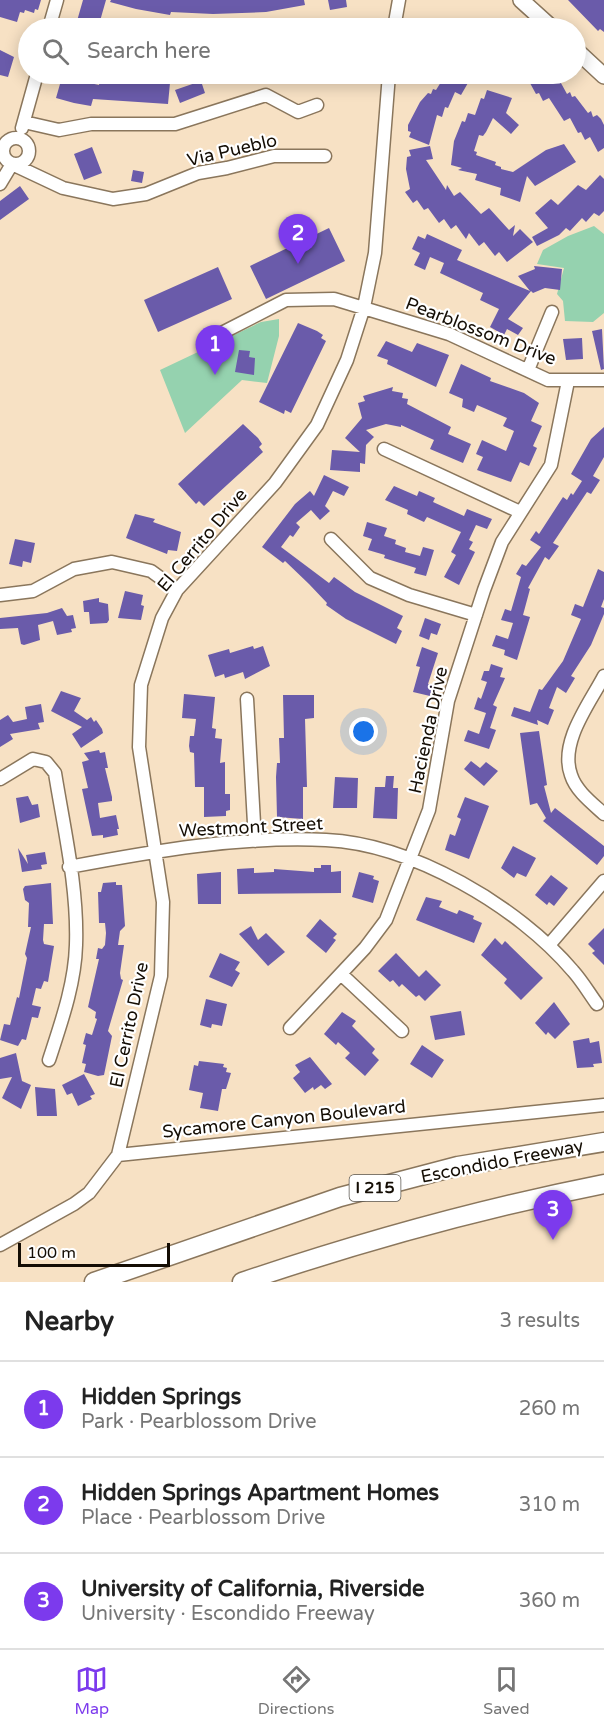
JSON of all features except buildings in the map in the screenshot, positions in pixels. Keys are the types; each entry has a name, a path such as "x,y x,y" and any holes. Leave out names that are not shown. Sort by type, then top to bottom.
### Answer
{"highway":[{"name":"Escondido Freeway","path":"94,1282 340,1197 458,1166 604,1142"},
{"path":"242,1282 354,1244 508,1203 604,1184"}],"main road":[{"path":"521,0 541,18"},
{"path":"586,59 604,76"}],"street":[{"path":"52,18 57,0"},
{"path":"396,18 399,0"},
{"path":"19,138 34,84"},
{"name":"El Cerrito Drive","path":"118,1155 161,976 163,902 139,747 141,685 162,618 177,590 275,483 317,425 347,360 364,307 375,253 388,84"},
{"path":"24,122 59,130 91,124 175,124 266,95 298,112 317,105"},
{"path":"12,164 2,152 5,142 19,138"},
{"path":"12,164 22,163 28,155 28,145 19,138"},
{"name":"Via Pueblo","path":"12,164 63,188 113,199 146,194 198,173 274,156 326,156"},
{"path":"0,184 12,164"},
{"name":"Pearblossom Drive","path":"212,338 286,300 334,299 449,334 548,380 604,380"},
{"path":"528,370 552,312"},
{"name":"Hacienda Drive","path":"290,1028 365,948 386,920 429,810 448,701 476,615 502,542 551,465 568,381"},
{"path":"384,449 520,512"},
{"path":"331,539 370,578 409,595 476,615"},
{"path":"0,595 33,591 74,569 112,562 151,572 177,590"},
{"path":"604,676 578,724 568,751 570,775 584,796 604,814"},
{"path":"247,699 255,841"},
{"path":"0,779 33,759 46,762 55,773 76,900 76,946 67,1000 49,1060"},
{"name":"Westmont Street","path":"69,867 154,851 255,841 328,840 411,859 503,908 549,945 574,972 597,1004"},
{"path":"549,945 604,881"},
{"path":"341,974 402,1031"},
{"name":"Sycamore Canyon Boulevard","path":"118,1155 604,1105"},
{"path":"0,1245 74,1204 100,1179 118,1155"}],"green space":[{"path":"594,226 604,234 604,313 593,322 565,321 563,301 557,294 564,268 537,264 543,250 568,236"},
{"path":"279,319 279,336 267,383 242,380 185,433 160,370 261,322"}],"place":[{"name":"Hidden Springs Apartment Homes","path":"298,264"},
{"name":"Hidden Springs","path":"215,375"},
{"name":"University of California, Riverside","path":"553,1240"}]}
